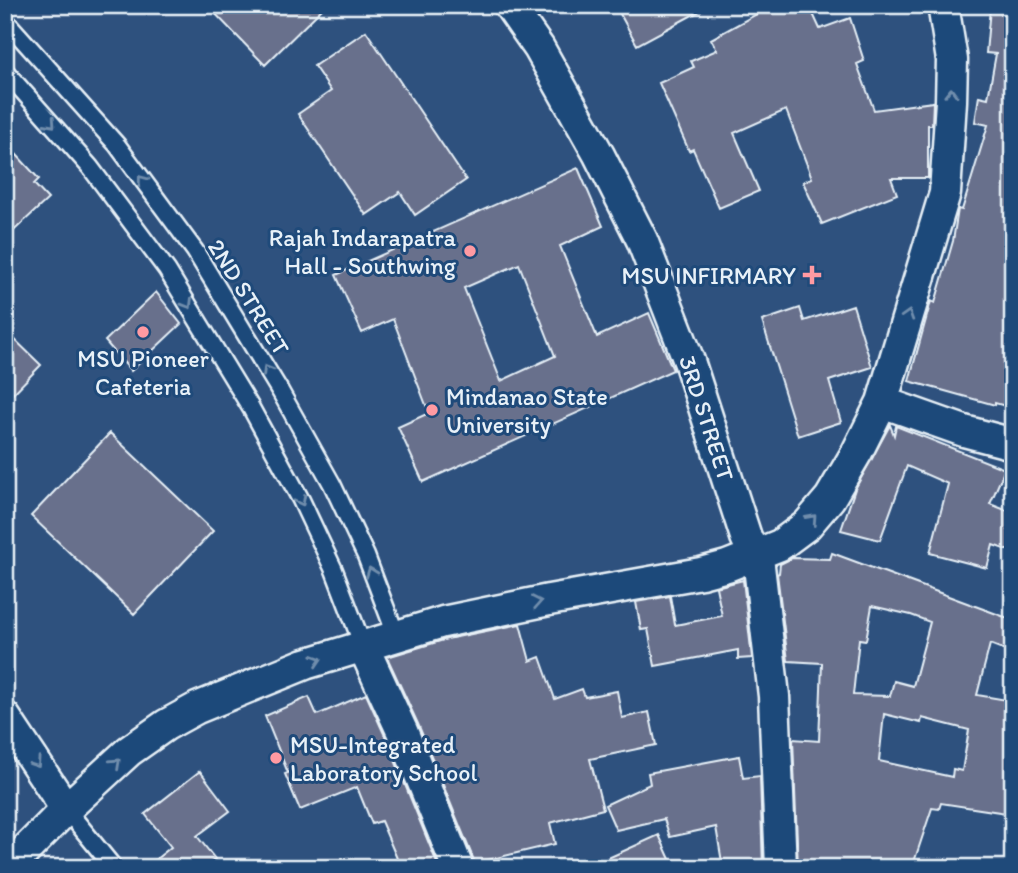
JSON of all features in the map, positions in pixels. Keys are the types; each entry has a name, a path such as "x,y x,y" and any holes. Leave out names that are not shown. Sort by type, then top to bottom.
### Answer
{"street":[{"name":"3RD STREET","path":"509,5 539,48 599,155 642,240 689,361 746,537 756,556 762,584 774,696 781,868"},
{"path":"8,868 129,751 166,725 197,708 305,664 396,635 495,610 701,573 756,556 780,545 807,525 830,498 858,452 882,402 945,193 951,60 943,5"},
{"path":"882,402 964,431 1013,444"},
{"path":"363,646 407,742 458,868"},
{"path":"5,717 66,809"}],"lane":[{"name":"2ND STREET","path":"5,20 117,145 195,251 280,391 332,484 366,556 396,635"},
{"path":"5,72 90,167 167,270 251,408 301,500 334,570 363,646"},
{"path":"66,809 114,868"}],"building":[{"path":"207,5 326,5 265,65"},
{"path":"631,5 711,5 637,45 619,12"},
{"path":"773,5 809,5 820,29 850,18 864,61 857,64 874,110 933,102 932,125 928,125 928,178 891,178 897,194 822,224 803,182 812,178 786,110 734,133 759,191 719,208 693,149 689,151 659,83 694,67 691,61 717,50 711,39"},
{"path":"990,8 1013,11 1013,408 909,381 931,301 935,303 953,241 958,209 962,210 988,125 975,122 979,96 988,98 996,54 986,53"},
{"path":"366,31 466,180 415,215 400,192 366,215 298,114 331,91 314,66"},
{"path":"5,142 39,179 34,184 48,199 5,239"},
{"path":"578,168 603,226 560,246 597,337 649,313 673,370 423,482 398,427 429,413 393,319 362,333 336,275","holes":["519,264 555,356 501,381 464,288"]},
{"name":"MSU Pioneer Cafeteria","path":"156,292 181,324 131,371 105,341"},
{"path":"853,305 872,367 829,381 841,422 798,436 762,321 800,308 804,321"},
{"path":"5,330 41,365 5,402"},
{"path":"890,425 894,435 896,426 1005,469 990,504 1013,513 1013,552 993,545 987,568 930,553 948,484 907,466 880,540 841,530 855,489"},
{"path":"110,433 213,531 134,614 31,516"},
{"path":"832,553 1013,620 1013,653 990,644 977,695 1013,701 1013,814 941,803 939,809 932,808 912,868 798,868 793,739 819,741 822,663 788,661 777,574 780,564 792,558 830,559","holes":["872,606 930,622 913,686 894,681 890,696 853,695 859,639 866,640","884,714 921,723 922,718 969,730 962,771 953,769 952,777 879,761"]},
{"path":"743,580 752,658 738,659 738,650 655,666 648,629 641,630 636,602 670,596 675,625 722,616 716,587"},
{"path":"520,624 530,661 540,657 555,699 582,689 585,697 617,691 622,718 649,712 656,745 590,759 603,809 550,823 555,844 475,863 418,724 387,657 447,639"},
{"path":"366,694 439,868 401,868 381,821 372,824 357,787 300,810 265,716 309,697 317,715"},
{"path":"739,756 743,778 760,776 763,868 723,868 716,827 670,837 664,819 616,830 605,805 650,784 648,773"},
{"path":"200,771 230,811 197,836 215,859 204,868 145,868 171,847 145,814"},
{"path":"659,835 674,868 586,868"}],"place":[{"name":"Rajah Indarapatra Hall - Southwing","path":"470,251"},
{"name":"MSU INFIRMARY","path":"812,275"},
{"name":"MSU Pioneer Cafeteria","path":"143,332"},
{"name":"Mindanao State University","path":"432,410"},
{"name":"MSU-Integrated Laboratory School","path":"276,758"}]}
